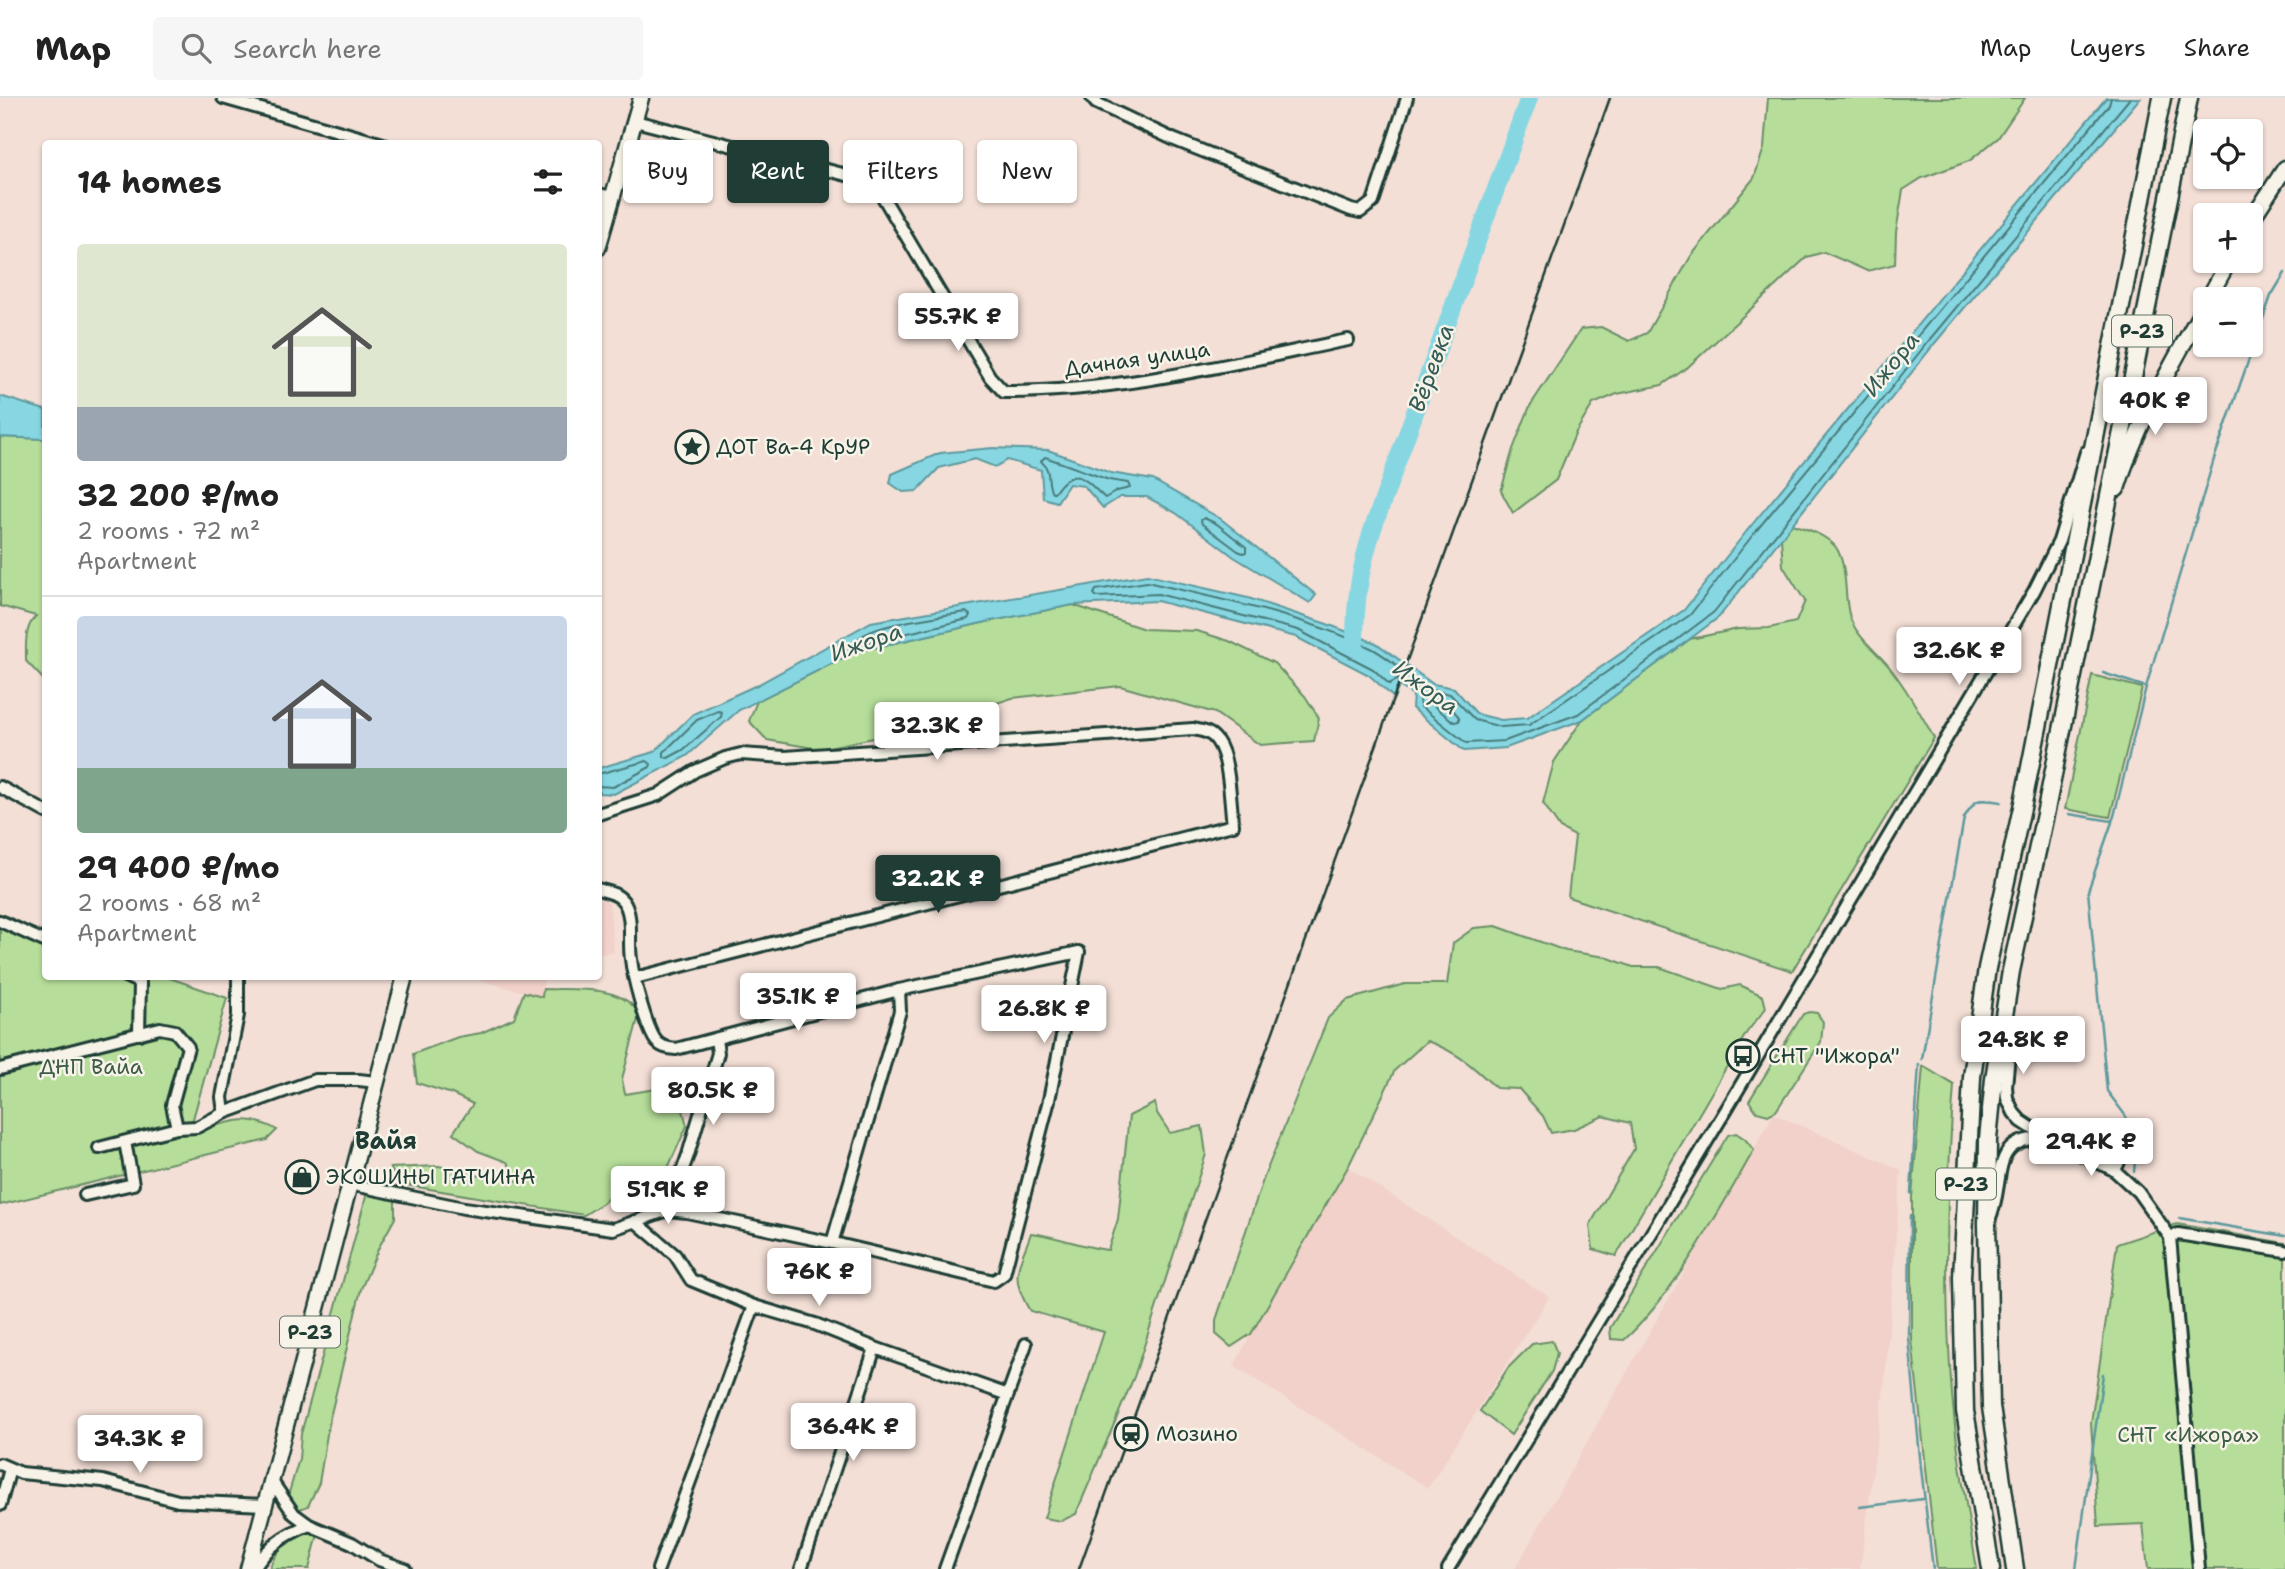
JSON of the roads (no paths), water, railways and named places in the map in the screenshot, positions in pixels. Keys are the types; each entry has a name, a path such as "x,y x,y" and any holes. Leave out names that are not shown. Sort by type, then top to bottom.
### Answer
{"highway":[{"name":"Р-23","path":"1991,1569 1965,1411 1962,1277 1972,1077 1987,968 2023,803 2162,98"},
{"name":"Р-23","path":"2015,1569 1991,1407 1987,1224 1988,1139 1993,1079 2003,1017 2189,98"}],"main road":[{"path":"602,218 605,195 635,121 640,98"},
{"path":"2262,203 2285,168"},
{"path":"2095,564 2127,454 2155,395 2193,327"},
{"name":"Р-23","path":"248,1569 404,980"}],"street":[{"path":"223,98 369,140"},
{"path":"1092,98 1096,103 1175,140 1360,212 1373,202 1407,98"},
{"name":"Дачная улица","path":"635,121 874,182 990,377 1004,392 1076,389 1210,368 1348,340"},
{"path":"1448,1569 1809,971 2040,578 2059,541 2102,399"},
{"path":"602,813 658,795 695,772 725,758 741,754 798,756 1193,729 1207,731 1216,739 1223,752 1233,825 635,978"},
{"path":"0,787 42,810"},
{"path":"349,1184 464,1208 612,1229 668,1210 832,1243 994,1281 1004,1274 1049,1100 1079,952 899,990 676,1049 664,1048 654,1039 635,978 628,914 623,901 614,894 602,890"},
{"path":"0,921 42,940"},
{"path":"134,980 140,983 139,1034"},
{"path":"223,1113 222,1097 238,1014 238,980"},
{"path":"832,1243 900,1011 899,990"},
{"path":"2003,1017 2010,1055 2007,1098 2021,1121 2047,1138 2114,1170 2138,1192 2170,1237 2199,1569"},
{"path":"0,1069 160,1028 175,1031 188,1047 172,1105 177,1128"},
{"path":"668,1210 688,1155 718,1053 716,1039"},
{"path":"99,1148 177,1128 197,1127 223,1113 315,1080 376,1082"},
{"path":"2082,1155 2094,1138 2099,1135 2110,1136 2119,1143 2120,1151 2120,1158 2114,1170"},
{"path":"1987,1224 1996,1204 1999,1174 2006,1152 2019,1141 2047,1138"},
{"path":"85,1195 133,1184 125,1142"},
{"path":"635,1221 675,1255 691,1280 754,1306 815,1324 1008,1395"},
{"path":"2170,1237 2178,1234 2285,1251"},
{"path":"658,1569 754,1306"},
{"path":"945,1569 1026,1344"},
{"path":"801,1569 875,1348"},
{"path":"0,1504 5,1466 21,1473 103,1481 178,1501 265,1505"},
{"path":"271,1480 294,1514 309,1525 352,1543 379,1560 405,1569"},
{"path":"254,1569 273,1544 309,1525"}],"water":[{"name":"Ижора","path":"2106,98 2140,98 1935,343 1719,617 1582,720 1506,748 1464,751 1412,708 1413,695 1399,686 1394,698 1369,675 1296,637 1157,601 1073,605 855,652 739,710 687,756 614,794 602,793 602,767 654,752 693,714 759,684 871,622 1147,575 1248,598 1327,624 1376,643 1433,684 1454,688 1477,714 1501,720 1527,718 1684,610"},
{"path":"0,396 42,409 42,439 0,437"},
{"path":"993,448 1048,450 1111,473 1153,480 1221,519 1316,595 1310,603 1234,557 1176,513 1147,497 1120,497 1103,508 1084,486 1069,484 1057,502 1043,498 1041,470 1007,460 995,467 975,459 939,468 917,491 903,492 890,483 892,474 940,453"}],"waterway":[{"name":"Вёревка","path":"1355,643 1359,584 1373,528 1529,98"},
{"path":"2069,814 2112,821 2114,816 2146,687 2214,459 2271,296 2285,273"},
{"path":"2103,673 2146,687"},
{"path":"1922,1059 1964,818 1971,806 1978,801 2001,802"},
{"path":"2112,822 2088,891 2107,1091 2125,1115 2137,1140 2134,1172"},
{"path":"1911,1193 1919,1064"},
{"path":"1910,1216 1909,1338 1933,1569"},
{"path":"2179,1218 2285,1236"},
{"path":"2076,1569 2103,1374"},
{"path":"1860,1507 1923,1499"}],"railway":[{"path":"1079,1569 1610,98"}],"place":[{"name":"ДОТ Ва-4 КрУР","path":"692,447"},
{"name":"СНТ \"Ижора\"","path":"1743,1056"},
{"name":"ЭКОШИНЫ ГАТЧИНА","path":"302,1177"},
{"name":"Мозино","path":"1131,1434"}],"district":[{"name":"Вайя","path":"386,1141"}],"park label":[{"name":"ДНП Вайа","path":"91,1067"},
{"name":"СНТ «Ижора»","path":"2188,1435"}]}
